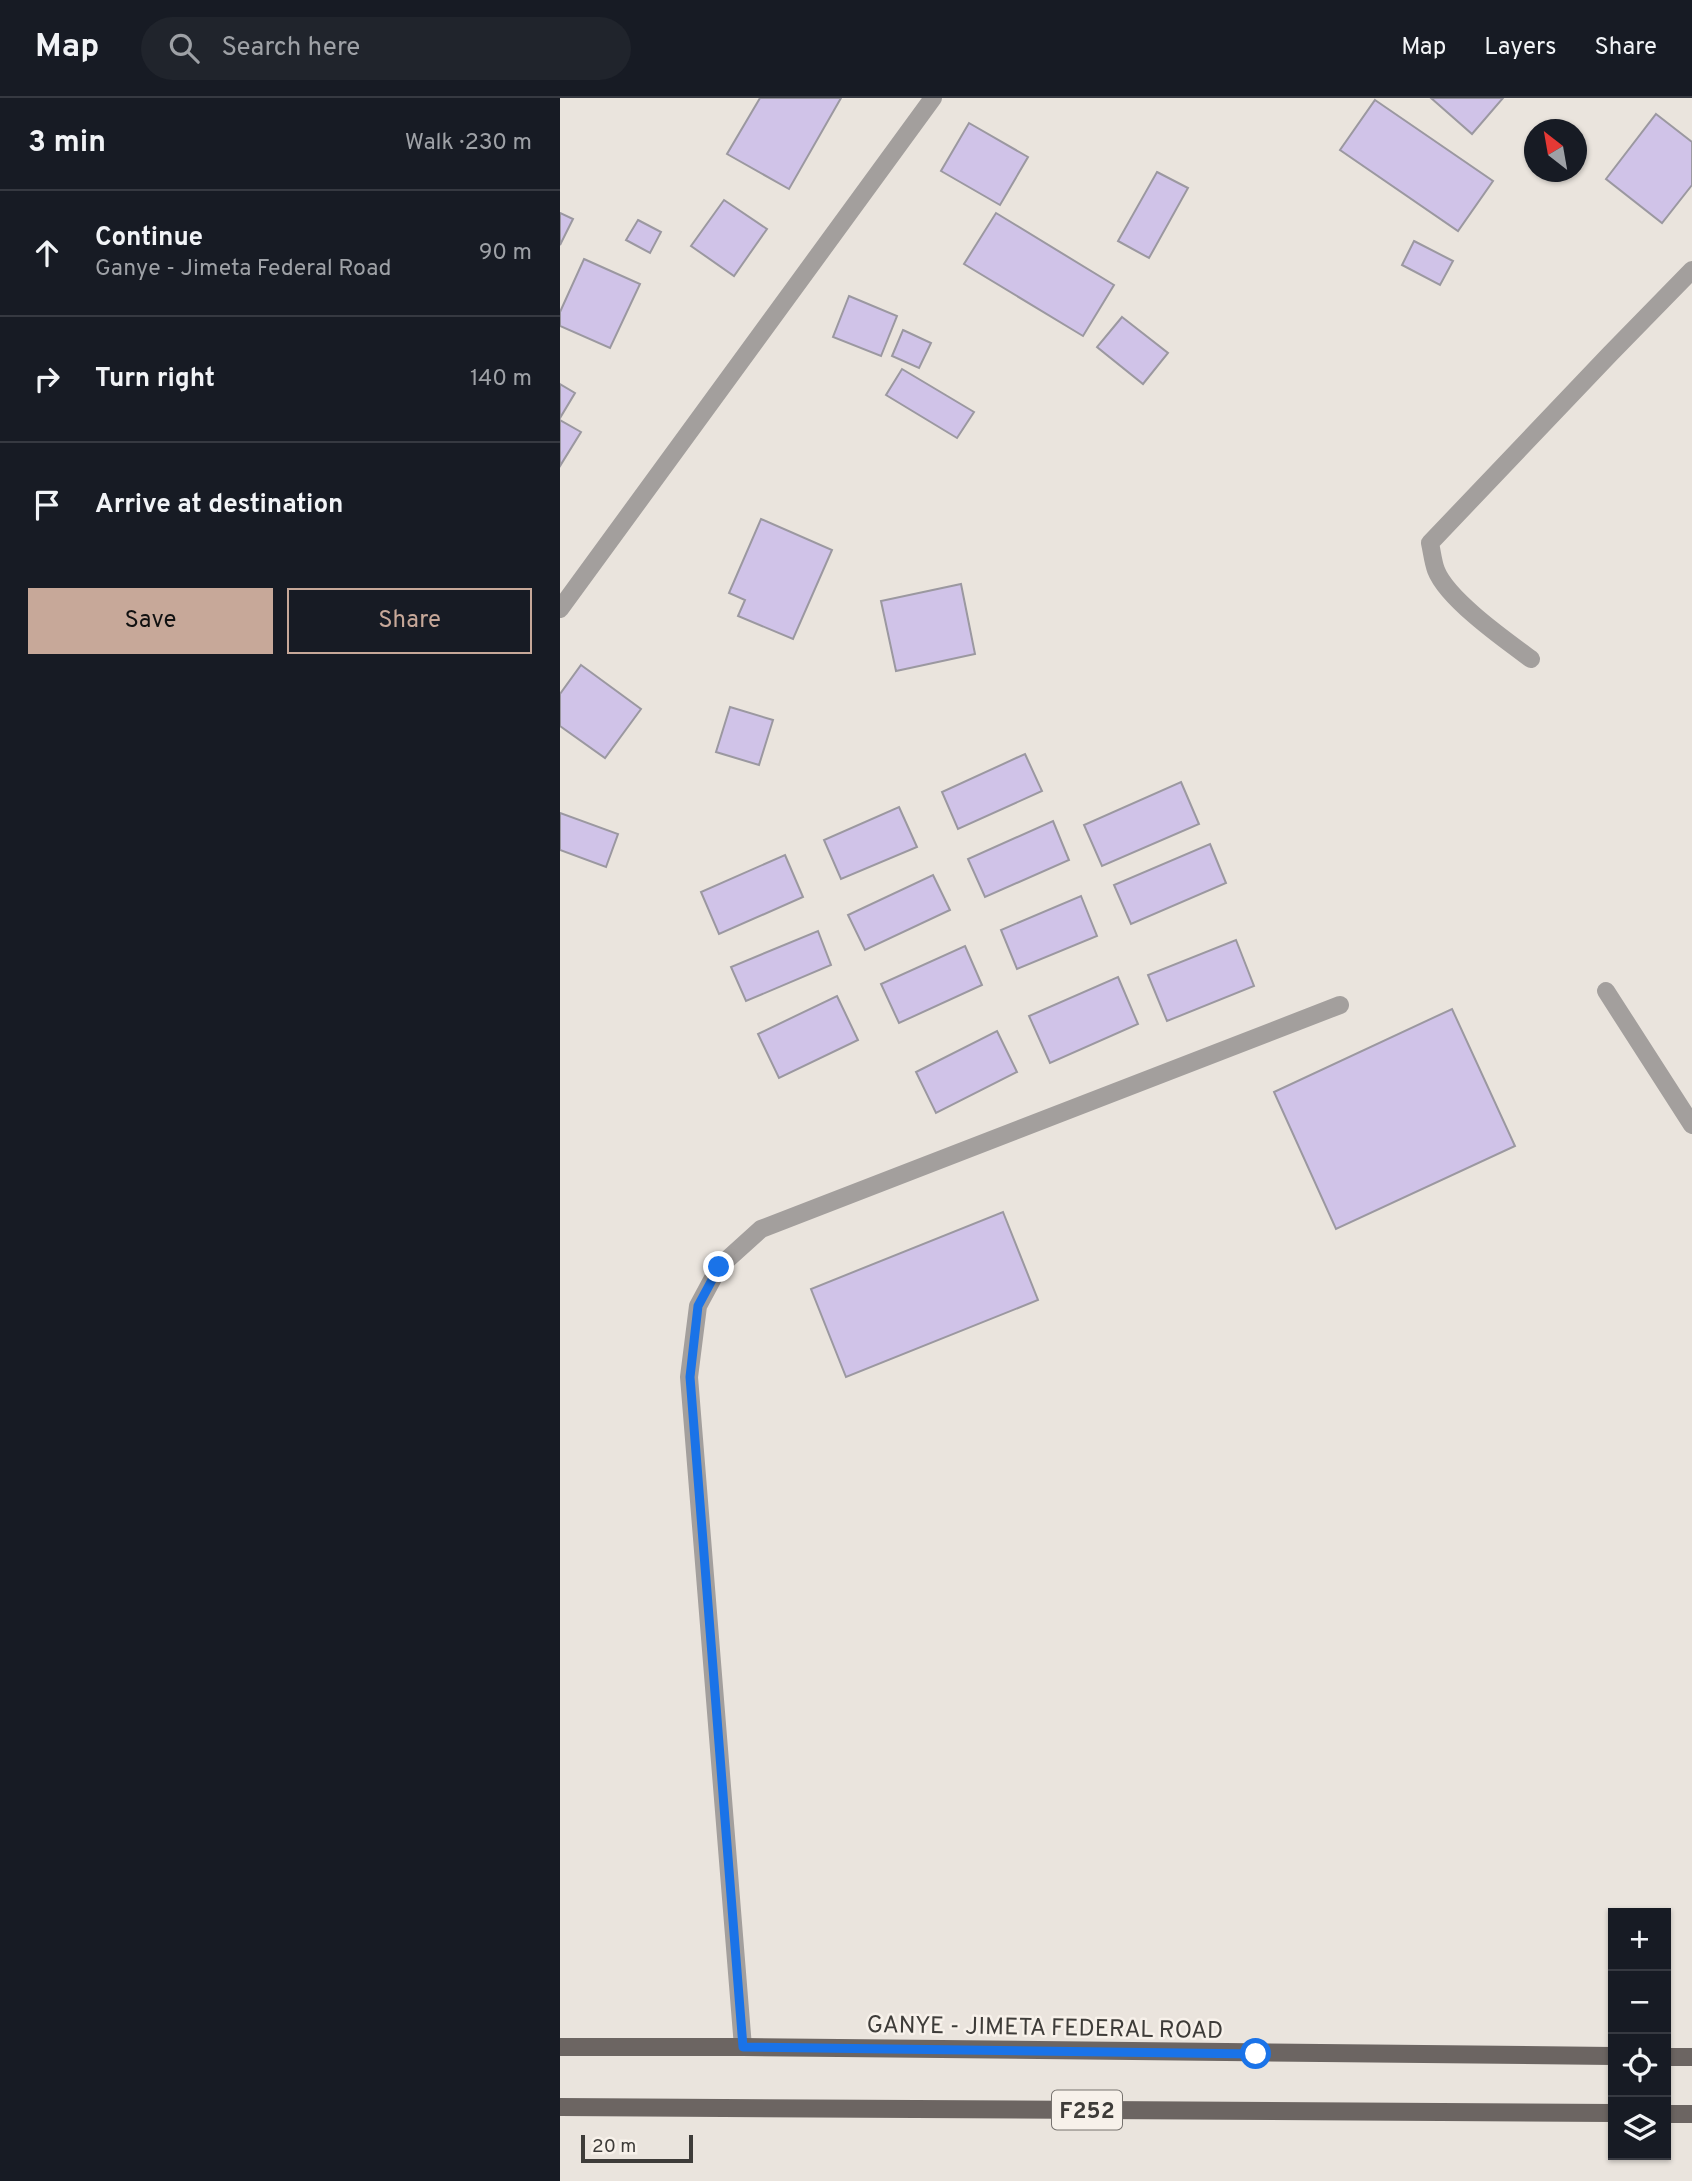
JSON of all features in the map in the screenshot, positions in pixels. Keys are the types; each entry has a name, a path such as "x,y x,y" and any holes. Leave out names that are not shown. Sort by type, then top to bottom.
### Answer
{"main road":[{"name":"GANYE - JIMETA FEDERAL ROAD","path":"560,2048 743,2047 1608,2056"},
{"path":"1671,2057 1692,2057"},
{"name":"F252","path":"560,2107 1608,2113"},
{"path":"1671,2114 1692,2114"}],"street":[{"path":"560,609 933,98"},
{"path":"1531,659 1499,636 1450,591 1436,571 1430,543 1692,270"},
{"path":"1606,991 1692,1125"},
{"path":"743,2047 690,1377 698,1306 719,1267 761,1229 1340,1005"}],"building":[{"path":"760,98 841,98 789,189 727,154"},
{"path":"1431,98 1503,98 1472,134"},
{"path":"1375,100 1493,181 1458,231 1340,150"},
{"path":"1656,114 1692,142 1692,185 1662,223 1606,179"},
{"path":"969,123 1028,157 1000,205 941,171"},
{"path":"1157,172 1188,188 1149,258 1118,241"},
{"path":"724,200 767,229 734,276 691,246"},
{"path":"560,213 573,219 560,245"},
{"path":"996,213 1114,285 1083,336 964,264"},
{"path":"638,220 661,232 650,253 626,240"},
{"path":"1414,241 1453,261 1440,285 1402,265"},
{"path":"584,259 640,284 610,348 560,326 560,312"},
{"path":"849,296 897,316 881,356 833,337"},
{"path":"1122,317 1168,353 1143,384 1097,347"},
{"path":"903,330 931,343 919,368 892,356"},
{"path":"902,369 974,412 957,438 886,395"},
{"path":"560,384 575,393 560,418"},
{"path":"560,420 581,432 560,466"},
{"path":"761,519 832,550 793,639 738,616 745,600 729,593"},
{"path":"961,584 975,654 896,671 881,601"},
{"path":"581,665 641,709 605,758 560,726 560,694"},
{"path":"730,707 773,720 759,765 716,752"},
{"path":"1025,754 1042,791 958,829 942,792"},
{"path":"1181,782 1199,824 1102,866 1084,825"},
{"path":"899,807 917,847 841,879 824,840"},
{"path":"560,813 618,834 606,867 560,850"},
{"path":"1053,821 1069,860 985,897 968,859"},
{"path":"1210,844 1226,883 1131,924 1114,885"},
{"path":"785,855 803,897 719,934 701,892"},
{"path":"933,875 950,910 865,950 848,915"},
{"path":"1081,896 1097,936 1017,969 1001,930"},
{"path":"818,931 831,965 746,1001 731,967"},
{"path":"1236,940 1254,986 1167,1021 1148,975"},
{"path":"965,946 982,985 899,1023 881,984"},
{"path":"1118,977 1138,1024 1050,1063 1029,1016"},
{"path":"837,996 858,1040 779,1078 758,1034"},
{"path":"1452,1009 1515,1146 1336,1229 1274,1092"},
{"path":"997,1031 1017,1072 936,1113 916,1072"},
{"path":"1003,1212 1038,1300 846,1377 811,1289"}],"route":[{"path":"719,1267 698,1306 690,1377 743,2047 1256,2054"}]}
